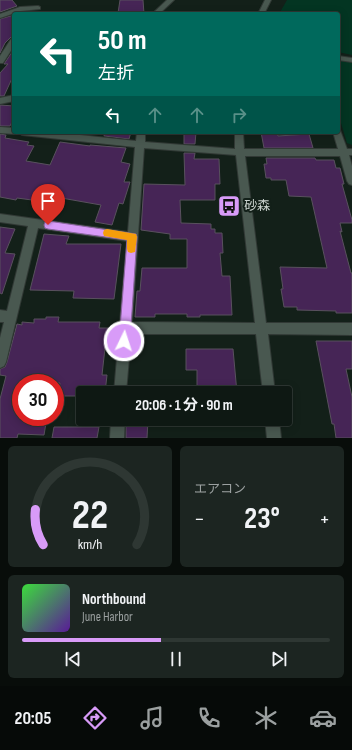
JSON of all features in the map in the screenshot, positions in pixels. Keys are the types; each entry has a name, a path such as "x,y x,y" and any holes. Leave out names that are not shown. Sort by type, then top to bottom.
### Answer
{"street":[{"path":"35,0 40,6"},
{"path":"157,12 171,0"},
{"path":"262,12 268,0"},
{"path":"35,12 40,6"},
{"path":"0,16 20,9 40,6"},
{"path":"0,61 12,44"},
{"path":"340,58 352,60"},
{"path":"0,101 12,98"},
{"path":"0,130 12,131"},
{"path":"42,134 240,153 352,152"},
{"path":"121,386 141,134"},
{"path":"239,134 240,153 268,386"},
{"path":"338,134 352,181"},
{"path":"0,218 132,237"},
{"path":"0,362 5,316 34,223"},
{"path":"125,328 352,329"},
{"path":"117,438 118,426"},
{"path":"273,426 274,438"}],"green space":[{"path":"287,0 352,0 352,55 340,52 340,12 280,12"},
{"path":"340,60 352,62 352,145 347,143 340,120"}],"building":[{"path":"0,0 12,0 17,6 0,12"},
{"path":"120,0 143,0 144,12 118,12"},
{"path":"12,16 12,36 5,43 0,53 0,19"},
{"path":"12,52 12,78 4,96 0,96 0,73 8,64 4,64"},
{"path":"0,105 12,106 12,122 10,126 0,126"},
{"path":"0,134 6,135 5,138 29,142 27,145 34,146 26,161 50,165 60,142 90,146 126,148 121,162 130,164 124,182 130,182 123,204 119,203 112,225 95,222 101,205 50,196 47,202 17,198 16,200 0,197"},
{"path":"104,134 130,134 129,139 104,136"},
{"path":"184,134 196,134 195,144 184,144"},
{"path":"261,134 278,134 278,136 309,134 313,148 264,148"},
{"path":"184,153 195,153 194,159 219,159 220,184 215,184 215,200 180,200 181,223 211,224 211,229 215,229 215,233 222,233 223,253 220,253 222,276 230,276 232,315 200,315 200,317 187,317 187,314 155,314 155,317 135,317 137,291 140,291 142,268 187,268 187,239 170,239 170,234 141,230 144,184 185,185"},
{"path":"266,158 315,158 316,160 334,160 336,168 340,168 344,184 342,184 352,220 352,223 340,223 342,232 340,231 352,273 352,313 297,310 297,307 284,307 280,267 327,268 311,197 289,196 286,180 271,180 271,178 266,178 264,164 267,164"},
{"path":"0,227 15,229 5,253 15,254 2,294 0,293"},
{"path":"44,234 69,236 66,244 121,244 114,299 73,298 74,291 30,290"},
{"path":"46,317 59,317 58,322 100,322 99,328 114,328 113,339 106,339 102,375 107,375 106,386 76,386 76,396 64,396 64,374 12,374 12,426 46,426 44,435 18,434 17,438 0,438 0,399 6,376 0,375 0,369 5,367 7,362 17,324 22,325 22,322 34,323 34,319 46,319"},
{"path":"316,341 352,341 352,369 346,369 352,397 352,438 336,438"},
{"path":"186,349 233,349 236,386 197,386 197,370 186,370"},
{"path":"126,426 148,426 147,438 126,438"},
{"path":"54,427 99,427 97,438 52,438"}],"slow traffic":[{"path":"107,233 132,237 131,249"}],"place":[{"name":"砂森","path":"229,206"}],"route":[{"path":"48,225 132,237 124,341"}]}
